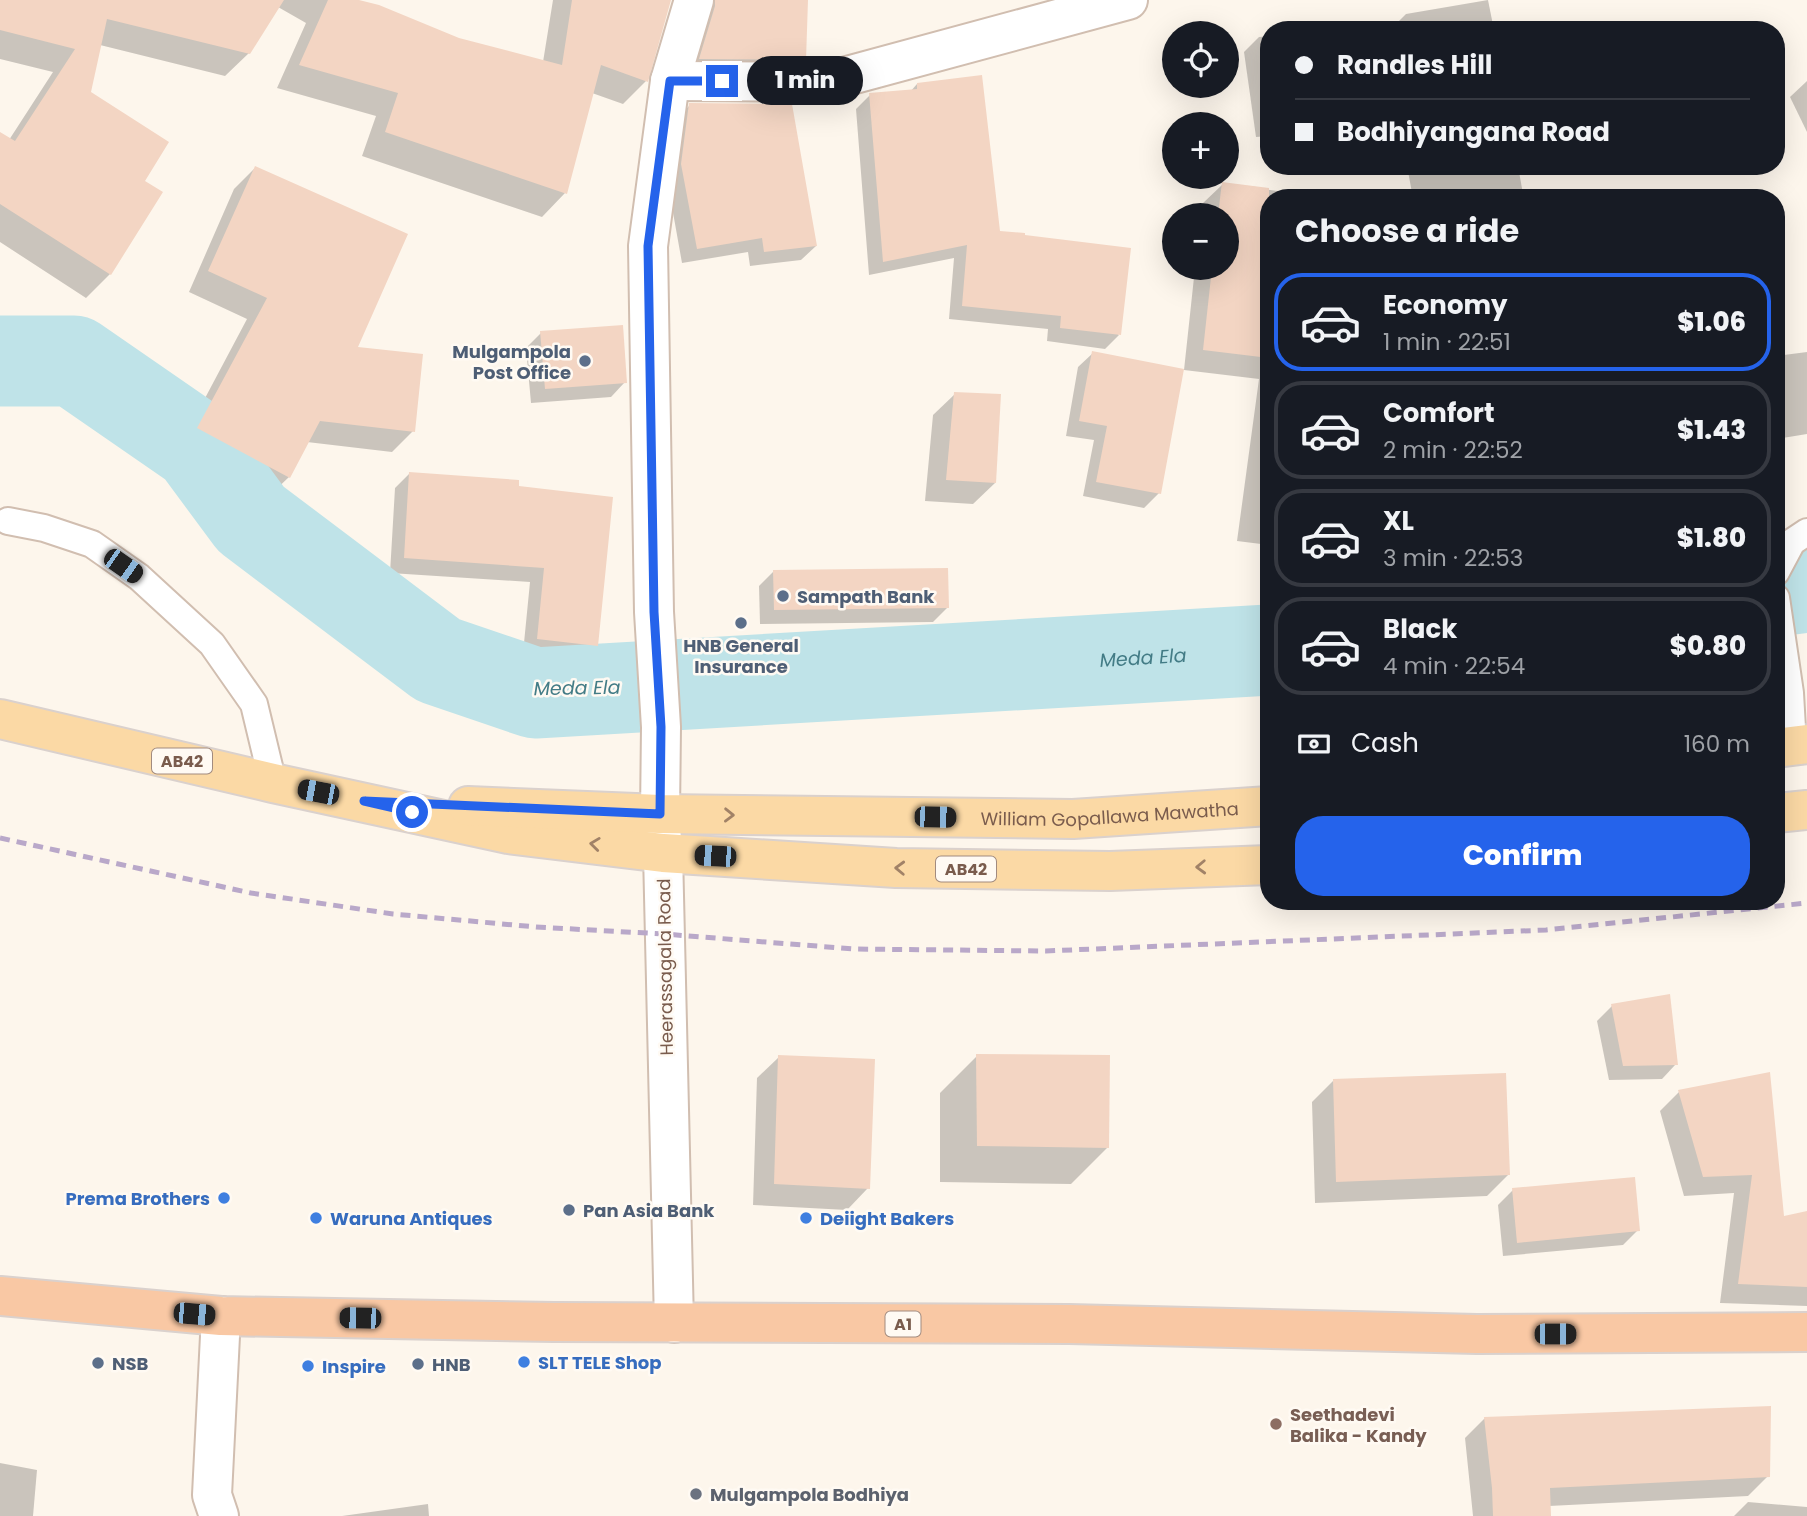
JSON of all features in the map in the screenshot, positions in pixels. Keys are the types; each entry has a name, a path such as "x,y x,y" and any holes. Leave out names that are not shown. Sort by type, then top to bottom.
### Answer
{"highway":[{"name":"A1","path":"0,1296 221,1316 674,1323 1069,1324 1477,1334 1807,1332"}],"main road":[{"name":"William Gopallawa Mawatha","path":"0,719 273,783 508,834 663,853 896,868 1110,871 1260,865"},
{"name":"William Gopallawa Mawatha","path":"364,801 660,814 1073,819 1260,807"},
{"path":"1785,812 1807,810"}],"street":[{"name":"Heerassagala Road","path":"674,1323 660,814 661,727 654,612 648,246 670,81 694,0"},
{"path":"670,81 825,82 1128,0"},
{"path":"219,1516 212,1495 221,1316"}],"lane":[{"path":"8,521 44,528 92,544 139,577 212,644 254,704 273,783"},
{"path":"1785,555 1792,542 1807,532"},
{"path":"1785,659 1790,693 1792,746"}],"building":[{"path":"0,0 284,0 250,54 107,19 91,92 169,142 145,181 163,192 111,275 0,204 0,132 15,141 75,49 0,30"},
{"path":"328,0 359,0 379,5 459,38 562,65 572,0 671,0 648,82 601,65 567,194 385,132 398,93 299,65"},
{"path":"715,0 808,0 806,60 699,59"},
{"path":"982,75 1000,231 1131,248 1121,335 1060,328 1061,316 962,306 967,245 883,262 869,93 917,89 917,83"},
{"path":"689,103 792,104 817,246 764,252 762,238 697,249 681,164"},
{"path":"255,166 408,234 358,347 423,354 415,432 320,421 290,478 197,428 267,298 208,271"},
{"path":"1239,184 1269,188 1260,189 1260,357 1203,350 1211,280 1239,280 1239,203 1219,203 1221,189 1239,189"},
{"path":"623,325 627,383 545,389 540,331"},
{"path":"1092,351 1184,369 1161,494 1096,482 1107,426 1079,421"},
{"path":"954,392 1001,394 996,483 946,480"},
{"path":"409,472 519,480 519,486 613,497 598,646 537,639 544,568 404,558"},
{"path":"948,568 949,608 774,610 773,570"},
{"path":"1670,994 1678,1065 1623,1066 1611,1004"},
{"path":"976,1054 1110,1055 1109,1148 977,1146"},
{"path":"778,1055 875,1059 870,1189 774,1184"},
{"path":"1770,1072 1784,1216 1807,1211 1807,1287 1738,1284 1752,1175 1703,1177 1678,1090"},
{"path":"1506,1073 1510,1175 1336,1182 1333,1079"},
{"path":"1635,1177 1640,1231 1517,1243 1512,1188"},
{"path":"1771,1406 1770,1477 1550,1488 1551,1516 1493,1516 1484,1417"}],"waterway":[{"name":"Meda Ela","path":"0,361 74,361 197,446 251,519 438,660 535,693 1260,651"},
{"name":"Meda Ela","path":"1785,590 1807,587"}],"railway":[{"path":"0,838 251,893 393,914 536,927 854,949 1046,951 1546,930 1739,910"},
{"path":"1785,905 1807,903"}],"place":[{"name":"Mulgampola Post Office","path":"585,361"},
{"name":"Sampath Bank","path":"783,596"},
{"name":"HNB General Insurance","path":"741,623"},
{"name":"Prema Brothers","path":"224,1198"},
{"name":"Pan Asia Bank","path":"569,1210"},
{"name":"Waruna Antiques","path":"316,1218"},
{"name":"Deiight Bakers","path":"806,1218"},
{"name":"SLT TELE Shop","path":"524,1362"},
{"name":"NSB","path":"98,1363"},
{"name":"HNB","path":"418,1364"},
{"name":"Inspire","path":"308,1366"},
{"name":"Seethadevi Balika - Kandy","path":"1276,1424"},
{"name":"Mulgampola Bodhiya","path":"696,1494"}],"route":[{"path":"412,812 364,801 660,814 661,727 654,612 648,246 670,81 722,81"}]}
